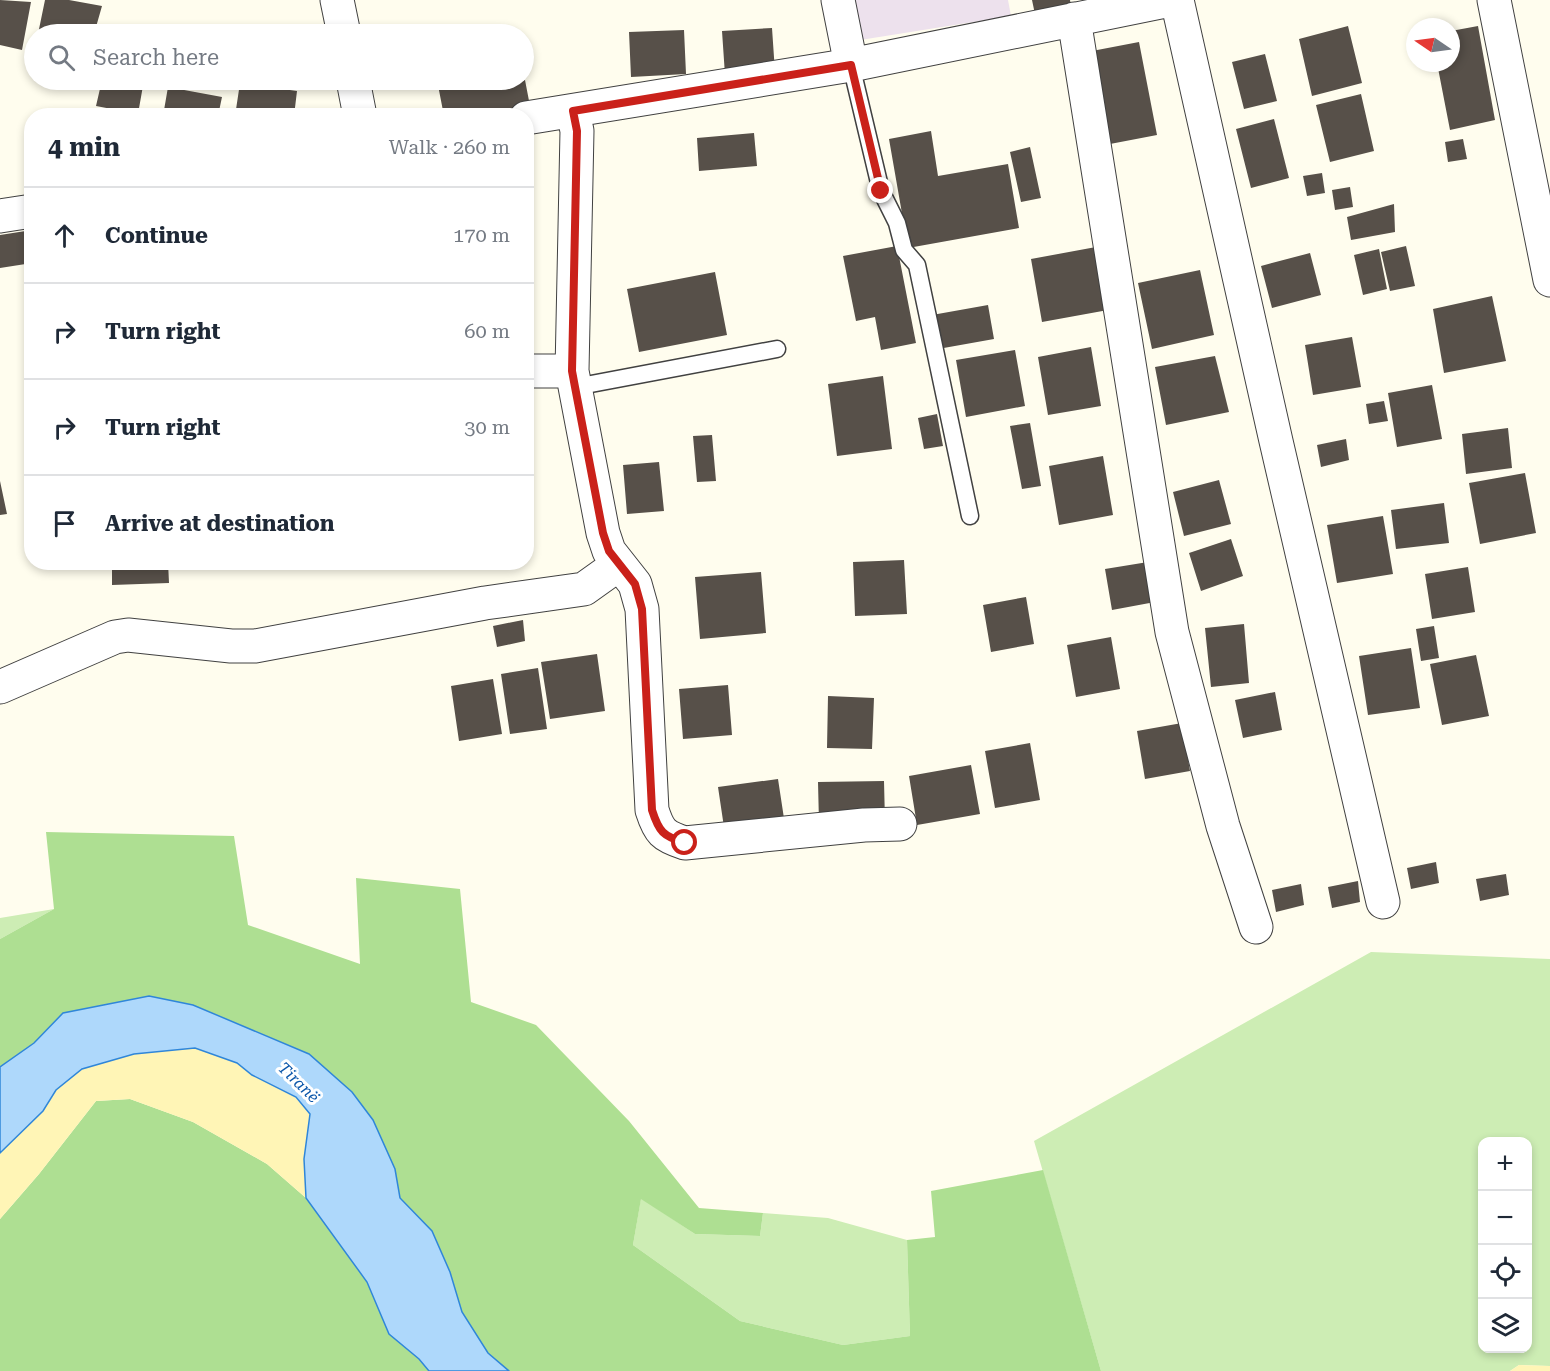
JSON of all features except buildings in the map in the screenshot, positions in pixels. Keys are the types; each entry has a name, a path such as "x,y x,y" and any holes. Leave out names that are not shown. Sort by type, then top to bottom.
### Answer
{"street":[{"path":"337,0 342,24"},
{"path":"838,0 851,65"},
{"path":"534,117 851,65 1170,0"},
{"path":"1177,0 1275,441 1383,902"},
{"path":"1494,0 1550,280"},
{"path":"1074,19 1172,632 1223,826 1256,927"},
{"path":"355,90 358,108"},
{"path":"573,111 577,131 573,379 603,533 609,551 635,584 642,609 652,810 657,828 667,837 685,843 864,825 900,824"},
{"path":"0,216 24,212"},
{"path":"534,372 573,379"},
{"path":"0,687 115,637 128,635 231,646 255,646 486,603 584,589 619,564"}],"lane":[{"path":"851,65 881,191 897,223 904,250 917,265 970,516"},
{"path":"573,379 777,349"}],"shaded area":[{"path":"847,0 1008,0 1011,16 854,41"}],"green space":[{"path":"46,832 234,836 248,925 360,964 356,878 460,889 471,1002 536,1025 629,1121 699,1208 763,1213 760,1236 695,1234 641,1199 633,1245 740,1321 843,1345 910,1336 907,1240 935,1237 931,1191 1043,1170 1101,1371 509,1371 488,1354 462,1312 450,1272 432,1231 400,1198 395,1169 309,1054 193,1005 149,996 63,1013 34,1043 0,1067 0,939 54,909"},
{"path":"54,909 0,939 0,918"},
{"path":"1371,952 1550,959 1550,1366 1519,1365 1510,1371 1101,1371 1034,1141"},
{"path":"130,1099 193,1122 267,1164 306,1198 367,1282 389,1334 419,1359 429,1371 0,1371 0,1219 39,1174 96,1101"},
{"path":"641,1198 695,1234 760,1236 763,1213 828,1218 907,1240 910,1336 843,1345 740,1321 633,1245"}],"sand":[{"path":"195,1048 237,1063 252,1075 296,1097 310,1114 304,1159 306,1198 267,1164 193,1122 130,1099 96,1101 39,1174 0,1219 0,1153 43,1111 56,1090 82,1069 134,1054"},
{"path":"1519,1365 1550,1366 1550,1371 1510,1371"}],"water":[{"name":"Tiranë","path":"149,996 193,1005 309,1054 352,1092 373,1120 395,1169 400,1198 432,1231 450,1272 462,1312 488,1353 509,1371 429,1371 419,1359 389,1334 367,1282 306,1198 304,1159 310,1114 296,1097 252,1075 237,1063 195,1048 134,1054 82,1069 56,1090 43,1111 0,1153 0,1067 34,1043 63,1013"}],"route":[{"path":"685,843 667,837 657,828 652,810 642,609 635,584 609,551 603,533 572,371 577,131 573,111 851,65 881,191"}]}
